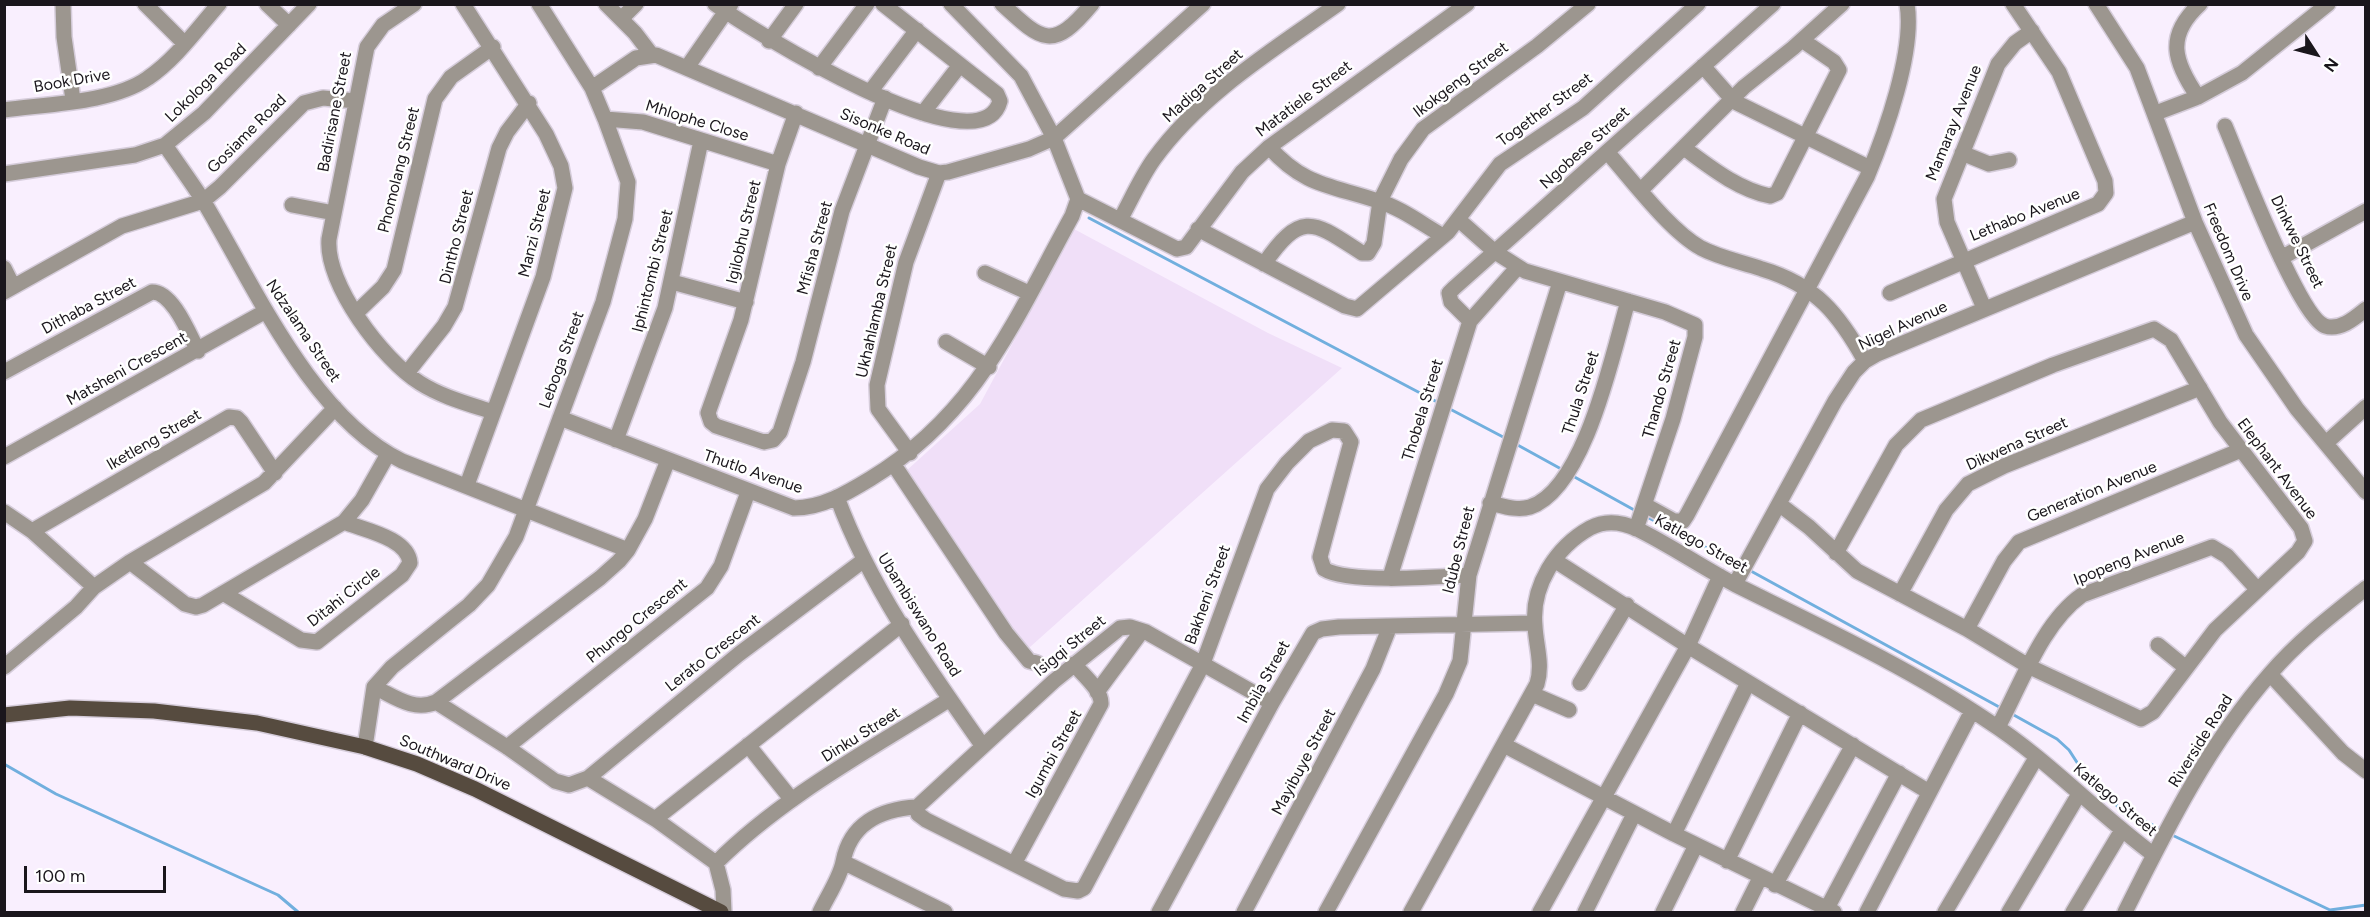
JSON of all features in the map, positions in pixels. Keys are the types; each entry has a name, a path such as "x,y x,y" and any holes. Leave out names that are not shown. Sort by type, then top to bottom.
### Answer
{"main road":[{"name":"Southward Drive","path":"5,715 70,708 154,711 257,723 365,747 417,764 475,789 722,912"}],"street":[{"path":"63,4 64,37 73,100"},
{"path":"145,4 184,43"},
{"name":"Book Drive","path":"4,110 107,94 136,85 163,65 219,4"},
{"path":"267,4 289,25"},
{"name":"Lokologa Road","path":"4,174 135,155 165,145 204,113 309,4"},
{"name":"Badirisane Street","path":"414,4 374,35 363,59 328,239 330,261 357,313 390,357 407,373 434,390 493,412"},
{"name":"Manzi Street","path":"464,4 529,103 561,166 565,188 543,277 467,485"},
{"name":"Leboga Street","path":"374,687 392,667 469,605 488,585 516,537 603,302 627,209 628,182 592,88 539,4"},
{"path":"592,88 636,58 651,54 606,4"},
{"path":"621,19 636,4"},
{"path":"770,41 795,4"},
{"path":"819,68 867,4"},
{"path":"688,66 724,7 770,41 819,68 923,113 947,121 962,122 982,118 998,107 1000,101 997,94 883,4"},
{"path":"951,4 1021,76 1054,138 1078,199 1120,220"},
{"path":"1002,4 1029,27 1048,38 1070,29 1092,4"},
{"name":"Sisonke Road","path":"651,54 688,66 868,146 939,173 969,168 1054,138 1203,4"},
{"name":"Madiga Street","path":"1120,220 1152,161 1182,127 1247,68 1338,4"},
{"name":"Matatiele Street","path":"1120,220 1174,249 1186,247 1242,172 1269,147 1467,4"},
{"name":"Ikokgeng Street","path":"1264,264 1283,238 1306,227 1331,231 1359,251 1368,253 1374,243 1380,201 1401,159 1423,129 1537,46 1588,4"},
{"name":"Together Street","path":"1264,264 1345,306 1357,309 1459,220 1492,171 1583,108 1698,4"},
{"name":"Ngobese Street","path":"1470,321 1451,302 1449,293 1773,4"},
{"path":"1641,190 1754,78 1802,40 1842,4"},
{"path":"1646,505 1674,521 1683,521 1687,515 1870,168 1901,72 1908,24 1907,4"},
{"name":"Lethabo Avenue","path":"1890,293 2098,204 2106,193 2106,181 2059,72 2013,4"},
{"name":"Freedom Drive","path":"2096,4 2137,68 2156,113 2195,222 2246,335 2277,382 2366,492"},
{"path":"2156,113 2198,97 2242,73 2328,4"},
{"path":"2198,97 2184,75 2176,51 2177,38 2183,22 2199,5"},
{"path":"870,92 917,30"},
{"name":"Mamaray Avenue","path":"1984,308 1947,222 1944,199 1998,64 2015,43 2032,31"},
{"path":"1683,148 1728,178 1770,196 1777,193 1807,138 1839,67 1802,40"},
{"name":"Phomolang Street","path":"357,313 383,287 394,270 435,99 452,77 493,47"},
{"path":"923,113 960,65"},
{"path":"1703,66 1732,100 1870,168"},
{"name":"Gosiame Road","path":"203,201 304,103 323,98 356,101"},
{"name":"Mfisha Street","path":"727,359 710,407 709,418 721,429 768,442 780,432 803,362 842,211 885,98"},
{"name":"Dintho Street","path":"407,373 444,326 455,307 467,274 499,148 507,132 529,103"},
{"name":"Igilobhu Street","path":"727,359 746,302 778,164 796,113"},
{"name":"Mhlophe Close","path":"605,119 643,122 778,164"},
{"name":"Dinkwe Street","path":"2225,126 2281,258 2314,319 2326,327 2337,327 2366,309"},
{"name":"Iphintombi Street","path":"616,440 654,340 672,282 701,141"},
{"name":"Ndzalama Street","path":"165,145 203,201 266,311 306,372 335,408 388,454 528,509"},
{"path":"1269,147 1284,164 1306,178 1380,201 1443,236"},
{"path":"1608,153 1676,228 1702,248 1784,275 1807,288 1841,320 1865,361"},
{"path":"1962,153 1989,164 2009,160"},
{"name":"Ukhahlamba Street","path":"910,453 878,409 877,385 906,262 939,173"},
{"name":"Thutlo Avenue","path":"560,418 794,508 819,505 894,465 910,453 961,404 989,367 1072,216 1078,199"},
{"path":"4,268 9,289 114,230 203,201"},
{"path":"292,205 334,213"},
{"path":"2281,258 2366,210"},
{"path":"1459,220 1495,252"},
{"name":"Nigel Avenue","path":"1735,584 1840,392 1865,361 1984,308 2195,222"},
{"path":"1198,229 1264,264"},
{"name":"Thando Street","path":"1495,252 1517,268 1692,322 1697,330 1646,505 1636,529"},
{"name":"Thobela Street","path":"1390,577 1470,321 1517,268"},
{"path":"985,273 1029,293"},
{"path":"672,282 746,302"},
{"name":"Idube Street","path":"1326,912 1455,676 1462,654 1469,575 1560,282"},
{"name":"Dithaba Street","path":"4,372 152,292 158,292 169,299 198,351"},
{"name":"Thula Street","path":"1490,503 1520,509 1536,504 1554,488 1571,466 1591,427 1628,301"},
{"name":"Matsheni Crescent","path":"4,457 198,351 266,311"},
{"name":"Elephant Avenue","path":"2154,329 2171,340 2220,422 2241,450 2301,528 2305,541 2298,552 2215,630 2153,712 2141,719 2030,667 1967,629 1857,571 1836,553 1896,445 1921,420 1938,411 2154,329"},
{"path":"946,342 989,367"},
{"name":"Dikwena Street","path":"1900,594 1946,510 1968,484 2004,466 2200,388"},
{"path":"2326,443 2366,407"},
{"path":"4,667 76,607 94,587 130,562 253,490 275,473 335,408"},
{"name":"Iketleng Street","path":"32,531 229,417 237,418 241,422 275,473"},
{"name":"Bakheni Street","path":"917,807 918,814 926,820 1064,889 1078,891 1084,888 1202,666 1266,489 1300,449 1332,430 1344,431 1351,442 1320,557 1324,569 1337,574 1390,577 1469,575"},
{"name":"Generation Avenue","path":"1967,629 2004,561 2019,542 2241,450"},
{"path":"130,562 191,606 203,605 344,522 362,500 388,454"},
{"path":"365,747 374,687 419,707 436,702 600,578 628,550 645,519 668,460"},
{"path":"894,465 1006,633 1029,661 1037,663"},
{"name":"Phungo Crescent","path":"507,747 707,588 721,566 748,492"},
{"name":"Ubambiswano Road","path":"837,497 864,560 902,624 982,745"},
{"path":"1779,504 1809,527 1836,553"},
{"path":"528,509 628,550"},
{"path":"4,512 32,531 94,587"},
{"name":"Ditahi Circle","path":"223,593 301,640 317,642 402,575 410,563 408,552 400,544 344,522"},
{"name":"Katlego Street","path":"1411,912 1532,694 1541,666 1534,623 1539,588 1554,560 1573,540 1600,523 1611,522 1636,529 1735,584 1813,622 1972,711 2036,758 2154,855"},
{"name":"Ipopeng Avenue","path":"1998,728 2058,618 2070,604 2082,595 2205,548 2222,551 2257,589"},
{"name":"Lerato Crescent","path":"588,778 731,661 864,560"},
{"path":"1554,560 1688,646 1929,792"},
{"path":"1540,912 1688,646 1720,576"},
{"name":"Riverside Road","path":"2125,912 2154,855 2229,724 2270,674 2320,625 2366,588"},
{"path":"1580,682 1627,605"},
{"name":"Imbila Street","path":"1159,912 1272,703 1313,633 1322,629 1339,627 1534,623"},
{"path":"655,819 902,624"},
{"name":"Mayibuye Street","path":"1244,912 1373,669 1390,626"},
{"name":"Isigqi Street","path":"917,807 982,745 1113,632 1130,627 1142,631"},
{"path":"1074,664 1097,692 1142,631 1272,703"},
{"path":"2158,645 2185,667"},
{"path":"2270,674 2343,753 2366,771"},
{"path":"1674,834 1748,682"},
{"name":"Igumbi Street","path":"1014,864 1099,711 1102,698 1097,692"},
{"path":"1532,694 1569,710"},
{"name":"Dinku Street","path":"716,863 743,836 792,800 950,699"},
{"path":"436,702 562,784 576,784 588,778 655,819 716,863 723,890 722,912"},
{"path":"1867,912 1972,711"},
{"path":"1727,861 1800,713"},
{"path":"748,745 792,800"},
{"path":"1504,745 1634,814 1829,911 1899,773"},
{"path":"1775,885 1853,745"},
{"path":"1945,912 2036,758"},
{"path":"2009,912 2079,794"},
{"path":"820,912 843,862 846,845 874,818 889,810 917,807"},
{"path":"1585,912 1634,814"},
{"path":"2073,912 2122,830"},
{"path":"1663,912 1696,845"},
{"path":"843,862 945,912"},
{"path":"1743,912 1760,878"}],"shaded area":[{"path":"1074,229 1268,333 1342,368 1030,647 1022,645 906,471 980,404"}],"waterway":[{"path":"1089,218 1439,403"},
{"path":"1448,408 1505,438"},
{"path":"1514,443 1563,470"},
{"path":"1571,475 1636,511"},
{"path":"1645,516 1740,565"},
{"path":"1749,570 2001,708"},
{"path":"2012,714 2057,739 2069,750 2089,781 2122,810 2163,830"},
{"path":"4,764 56,794 278,895 298,912"},
{"path":"2172,835 2330,910 2366,905"}]}
